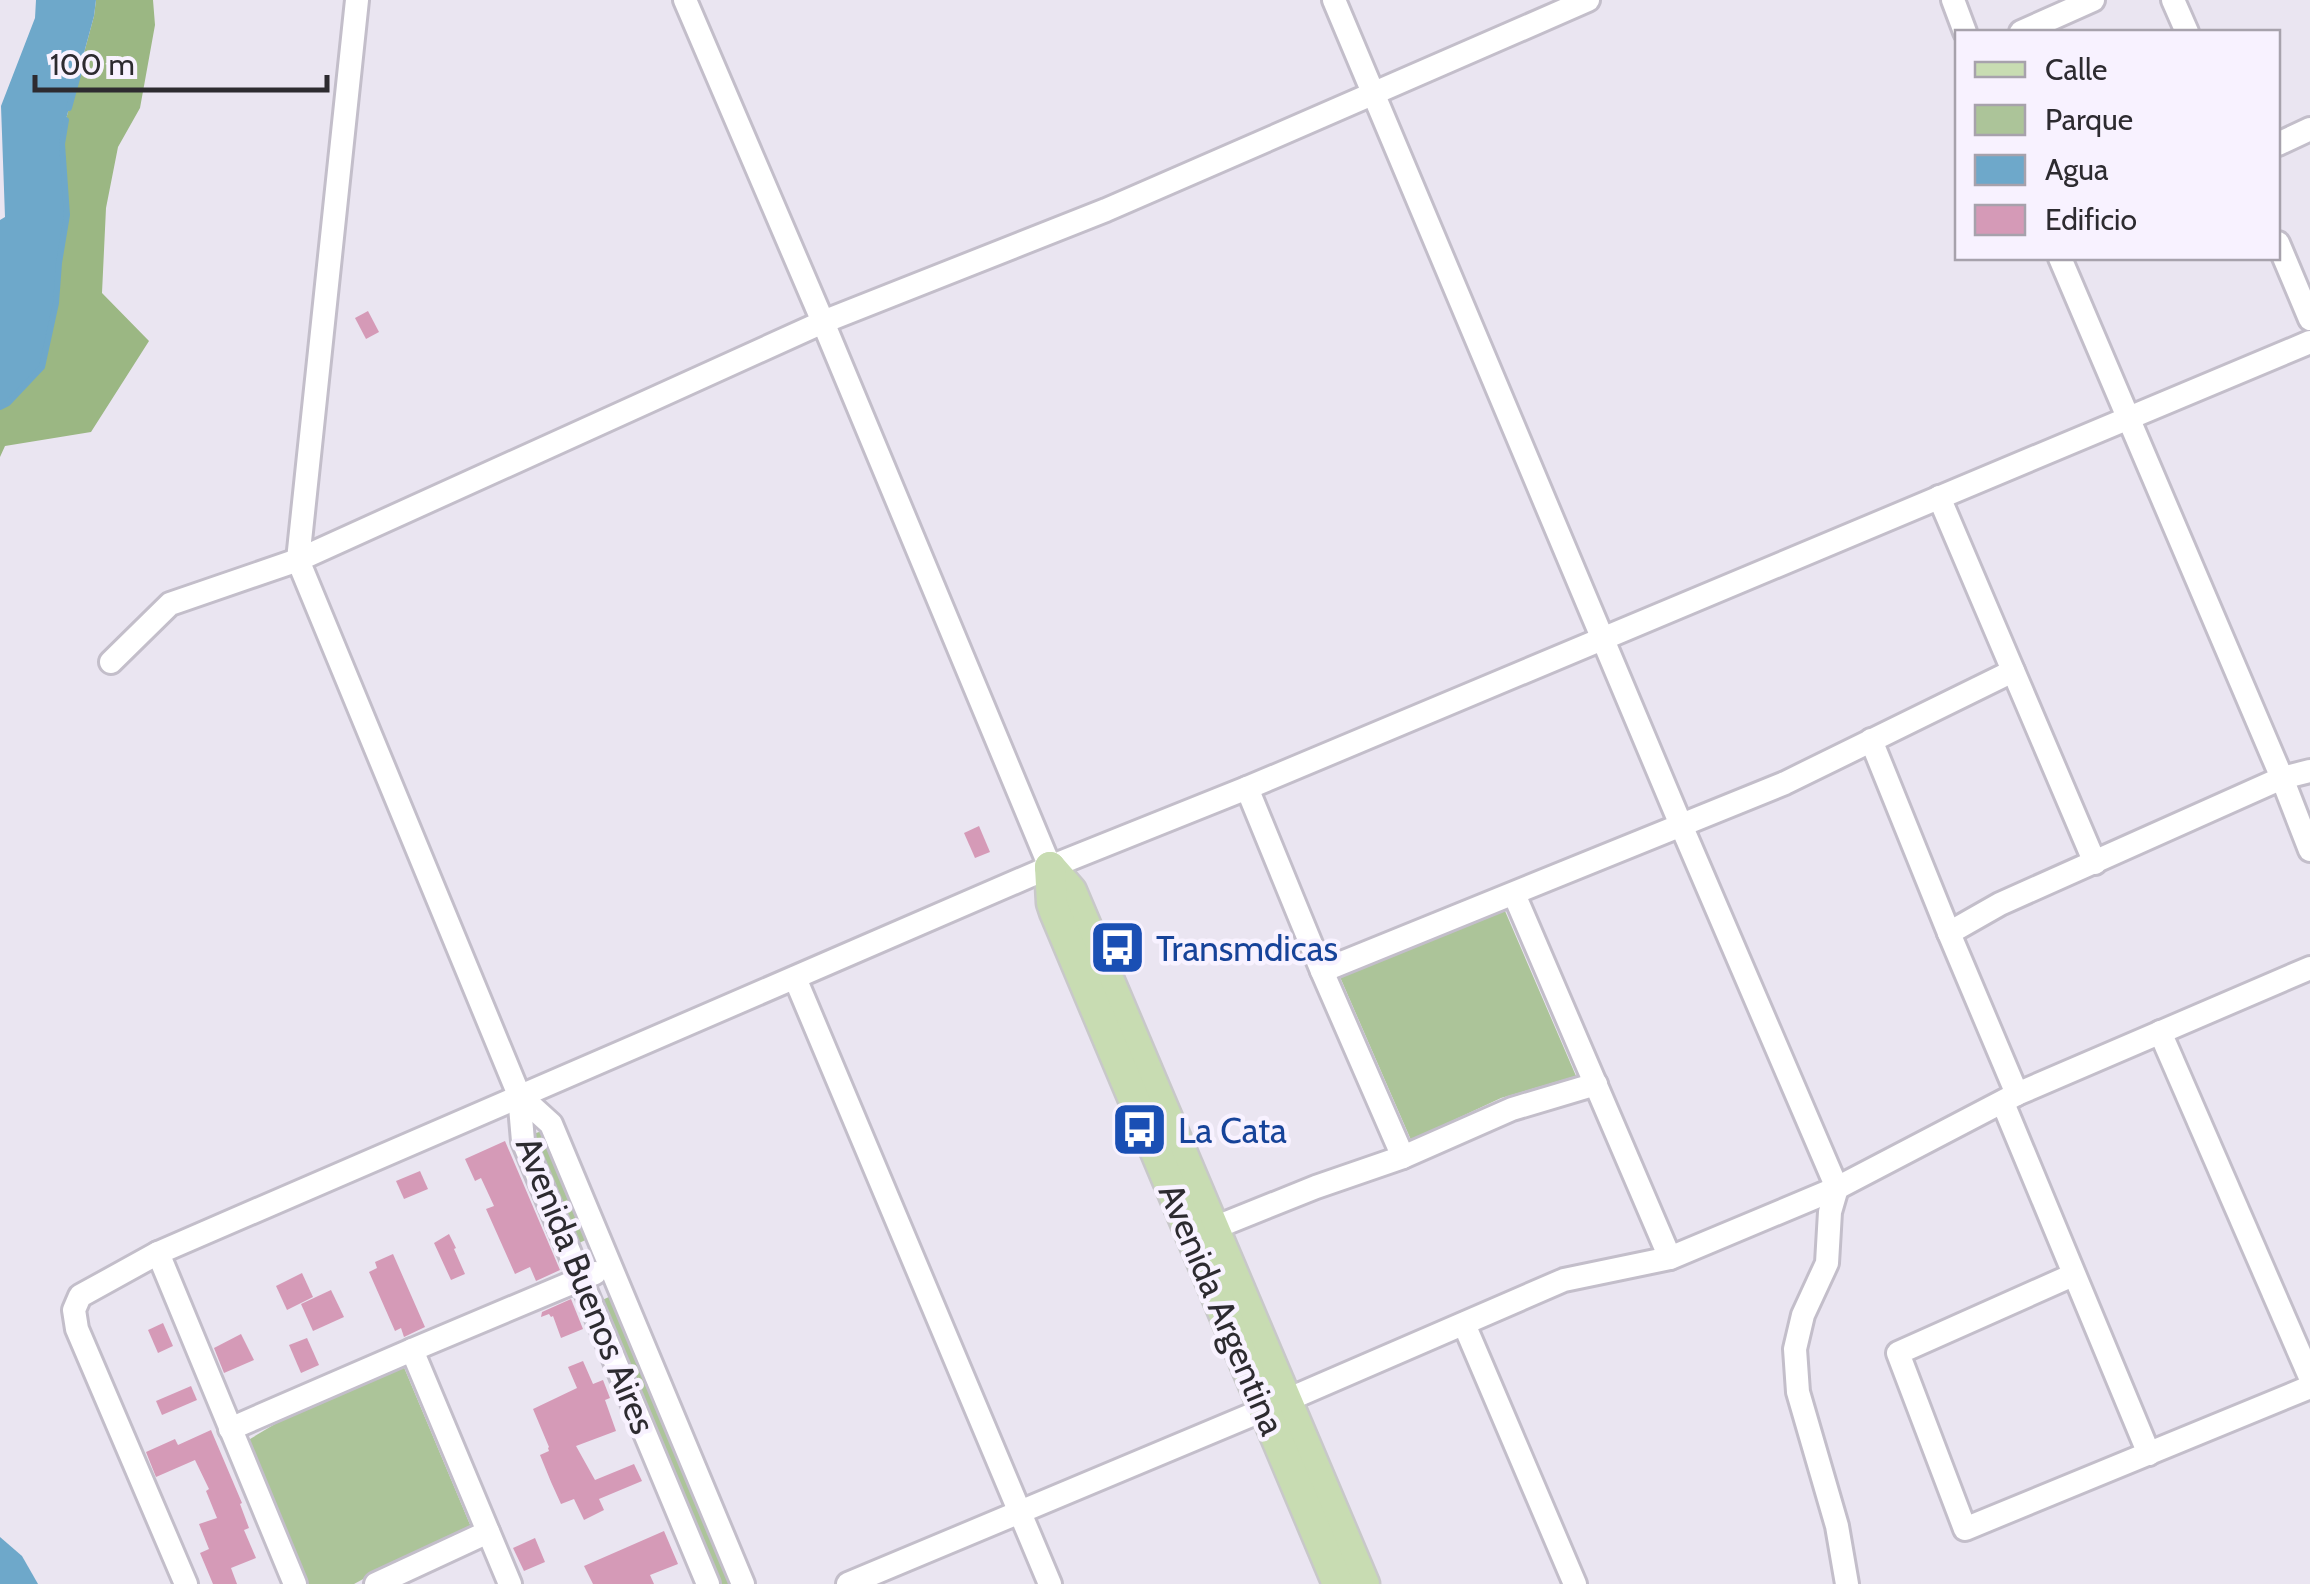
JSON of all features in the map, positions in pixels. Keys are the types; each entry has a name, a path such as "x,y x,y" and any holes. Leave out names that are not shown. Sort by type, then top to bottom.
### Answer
{"main road":[{"name":"Avenida Argentina","path":"1050,868 1071,891 1214,1228 1338,1584"},
{"name":"Avenida Argentina","path":"1050,868 1055,912 1191,1238 1364,1584"}],"street":[{"path":"357,0 298,560 519,1095"},
{"path":"685,0 1050,868"},
{"path":"1334,0 1837,1188 1830,1212 1827,1263 1804,1315 1795,1349 1798,1392 1837,1526 1847,1584"},
{"path":"111,662 170,604 298,560 823,322 1106,210 1588,0"},
{"path":"1953,0 1964,30"},
{"path":"2026,30 2093,0"},
{"path":"2173,0 2186,30"},
{"path":"2280,143 2310,129"},
{"path":"2280,248 2310,319"},
{"path":"2061,260 2310,850"},
{"path":"186,1584 77,1329 74,1310 80,1296 158,1253 519,1095 1050,868 2310,342"},
{"path":"1939,497 2095,863"},
{"path":"1322,971 1785,783 2012,670"},
{"path":"1870,740 1948,933 2073,1275 2150,1454"},
{"path":"1948,933 2000,904 2282,778 2310,771"},
{"path":"1247,788 1403,1157"},
{"path":"1514,894 1670,1258"},
{"path":"848,1584 1564,1280 1670,1258 1837,1188 2010,1098 2310,968"},
{"path":"795,978 1050,1584"},
{"path":"2160,1032 2310,1377"},
{"path":"1214,1228 1316,1186 1403,1157 1512,1109 1596,1084"},
{"name":"Avenida Buenos Aires","path":"519,1095 551,1124 743,1584"},
{"name":"Avenida Buenos Aires","path":"519,1095 523,1140 708,1584"},
{"path":"158,1253 295,1584"},
{"path":"230,1429 612,1266"},
{"path":"2073,1275 1898,1353 1965,1529 2310,1387"},
{"path":"1464,1324 1574,1584"},
{"path":"412,1350 510,1584"},
{"path":"376,1584 488,1532"}],"green space":[{"path":"96,0 153,0 155,25 140,108 118,147 106,208 102,293 149,341 91,432 5,446 0,457 0,408 41,367 56,303 67,215 62,144"},
{"path":"1505,911 1576,1076 1501,1098 1411,1140 1340,977"},
{"path":"545,1130 590,1238 579,1243 533,1134"},
{"path":"611,1296 730,1584 717,1584 600,1301"},
{"path":"403,1365 471,1527 354,1584 308,1584 245,1442 280,1421"}],"water":[{"path":"36,0 96,0 65,123 62,144 67,215 56,303 42,367 0,408 0,220 5,217 1,106 35,18"},
{"path":"0,1537 22,1556 38,1584 0,1584"}],"building":[{"path":"368,311 379,332 366,339 355,318"},
{"path":"979,826 990,852 975,858 964,833"},
{"path":"505,1141 560,1270 536,1281 530,1267 515,1274 486,1209 494,1206 481,1178 475,1181 465,1159"},
{"path":"420,1171 428,1189 404,1199 396,1181"},
{"path":"449,1234 465,1274 451,1280 434,1243"},
{"path":"393,1254 425,1327 404,1337 401,1328 395,1331 369,1272 377,1268 375,1262"},
{"path":"302,1273 313,1297 287,1310 276,1286"},
{"path":"331,1290 344,1317 313,1331 301,1304"},
{"path":"571,1299 583,1329 561,1338 553,1316 541,1317 542,1312"},
{"path":"163,1323 173,1346 158,1353 148,1330"},
{"path":"241,1334 254,1360 224,1373 214,1348"},
{"path":"307,1338 319,1365 301,1373 289,1345"},
{"path":"583,1361 593,1384 603,1380 610,1398 605,1400 616,1431 576,1446 595,1480 634,1464 642,1481 599,1499 604,1510 584,1520 574,1499 561,1504 540,1455 549,1447 533,1409 577,1388 568,1367"},
{"path":"191,1386 197,1400 162,1415 156,1401"},
{"path":"211,1430 242,1503 249,1528 244,1530 256,1558 231,1568 237,1584 213,1584 200,1553 209,1549 199,1524 217,1518 195,1460 156,1477 146,1452 175,1439 178,1445"},
{"path":"664,1531 678,1564 650,1575 654,1584 593,1584 584,1566"},
{"path":"535,1538 545,1562 524,1571 513,1548"}],"waterway":[{"path":"69,108 83,57"},
{"path":"0,407 42,367 56,303 67,215 62,144 66,120"}],"place":[{"name":"Transmdicas","path":"1117,948"},
{"name":"La Cata","path":"1139,1130"}]}
